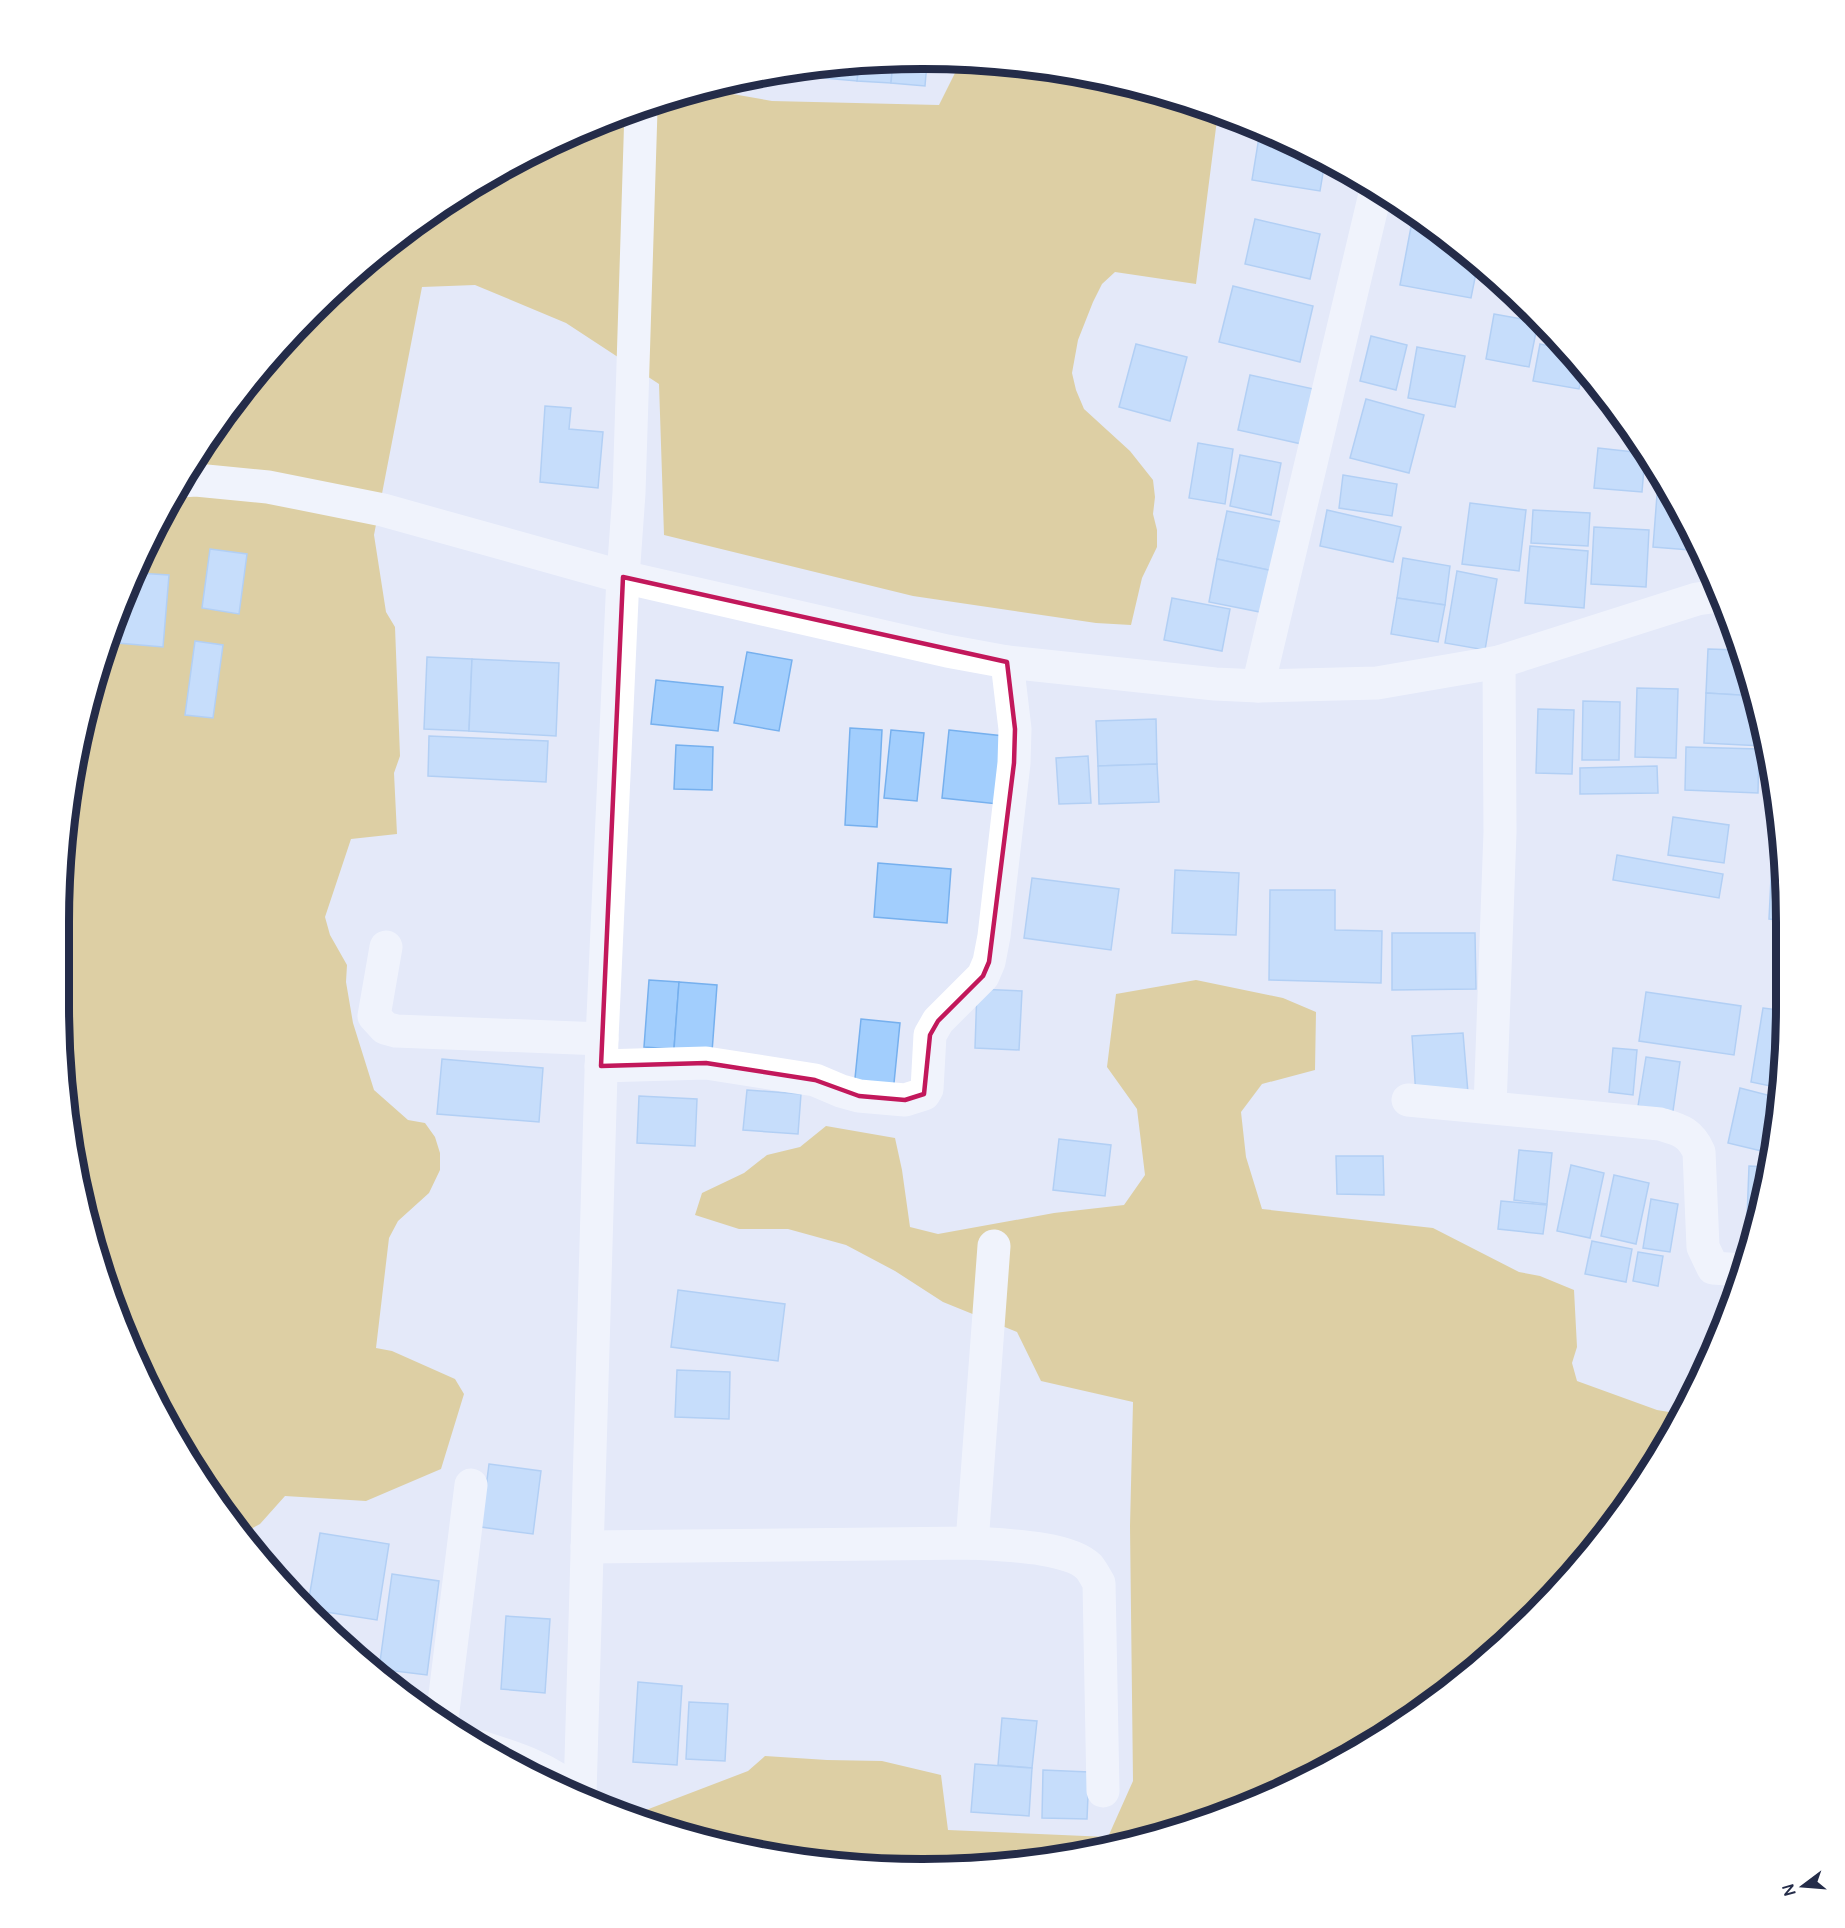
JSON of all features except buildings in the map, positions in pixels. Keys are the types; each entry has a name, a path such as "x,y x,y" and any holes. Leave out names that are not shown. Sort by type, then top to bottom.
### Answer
{"street":[{"path":"580,1787 602,1053 622,577 629,493 641,117"},
{"path":"1258,686 1374,198"},
{"path":"193,480 268,487 383,510 622,577 947,651 1007,662 1215,684 1258,686 1377,683 1499,662 1697,599 1711,597"},
{"path":"386,947 374,1016 385,1028 706,1063 815,1080 859,1096 905,1100 924,1094 927,1089 930,1035 938,1021 983,976 989,962 994,936 1014,763 1015,729 1007,662"},
{"path":"1490,1107 1500,832 1499,662"},
{"path":"1408,1100 1660,1124 1686,1133 1694,1140 1699,1152 1703,1247 1713,1268 1734,1269"},
{"path":"972,1543 994,1245"},
{"path":"443,1711 471,1485"},
{"path":"587,1547 972,1543 1065,1554 1089,1566 1099,1583 1103,1791"}],"highlighted area":[{"path":"623,577 1007,662 1015,729 1014,763 989,962 983,976 938,1021 930,1035 924,1094 905,1100 859,1096 815,1080 706,1063 601,1066"}],"shaded area":[{"path":"956,70 978,71 1034,76 1089,85 1143,98 1217,122 1196,284 1115,272 1102,284 1093,302 1078,340 1072,373 1084,409 1130,451 1153,480 1155,497 1153,514 1157,530 1157,547 1142,578 1131,625 1096,623 913,596 664,535 659,384 566,323 475,285 422,287 374,535 386,612 395,627 400,756 394,773 397,834 351,839 325,917 330,935 347,965 346,982 353,1023 374,1090 408,1120 425,1123 435,1137 440,1153 440,1170 429,1193 398,1221 389,1238 376,1348 392,1351 455,1379 464,1394 441,1469 366,1501 285,1496 260,1524 249,1530 213,1480 183,1432 134,1332 114,1280 98,1226 85,1172 76,1117 71,1061 69,922 76,811 85,756 114,648 157,545 183,496 245,403 319,319 403,245 496,183 596,134 648,114 724,93 772,101 939,105"},
{"path":"1196,980 1283,998 1316,1012 1315,1070 1262,1084 1241,1112 1246,1157 1262,1209 1433,1228 1519,1272 1540,1276 1574,1290 1577,1347 1572,1363 1577,1381 1657,1410 1672,1413 1662,1432 1600,1525 1564,1568 1526,1609 1442,1683 1349,1745 1300,1771 1197,1814 1089,1843 1034,1852 922,1859 811,1852 756,1843 646,1813 646,1810 748,1771 765,1756 882,1761 941,1775 948,1830 1108,1837 1133,1781 1130,1526 1133,1402 1041,1381 1017,1332 943,1302 895,1271 846,1245 788,1229 739,1229 695,1215 702,1193 744,1173 767,1155 800,1147 826,1126 895,1138 910,1227 938,1234 1054,1213 1124,1205 1145,1175 1137,1109 1107,1067 1116,994"}]}
